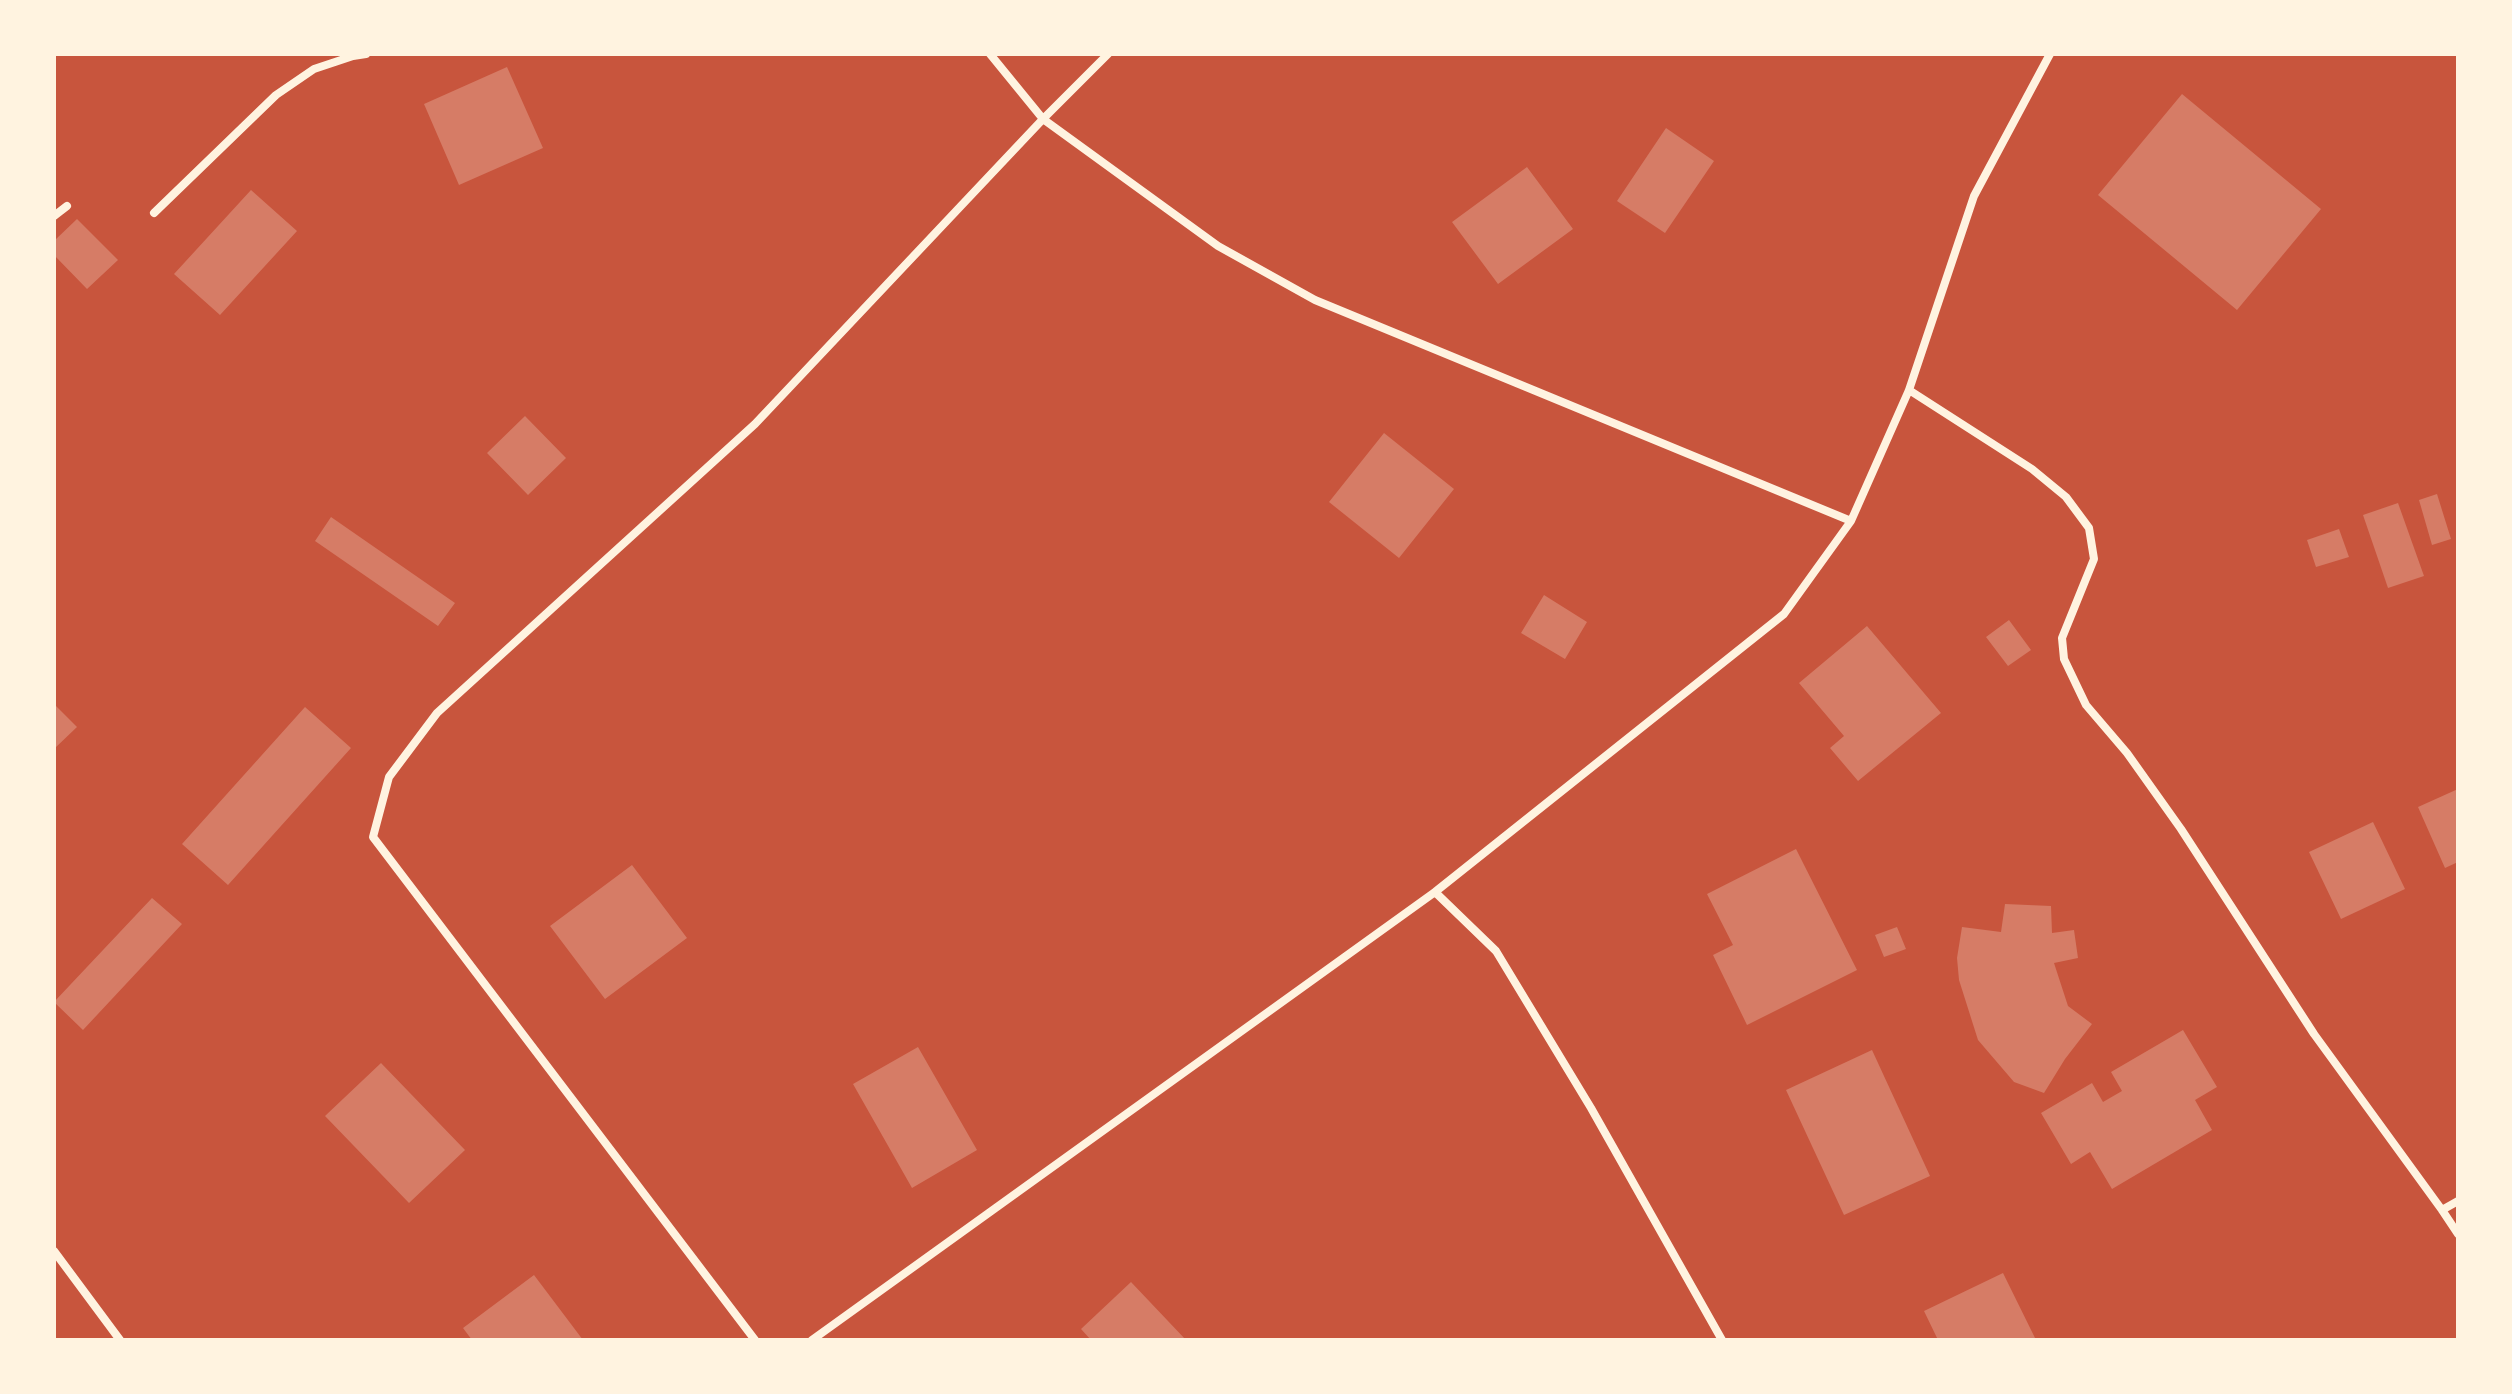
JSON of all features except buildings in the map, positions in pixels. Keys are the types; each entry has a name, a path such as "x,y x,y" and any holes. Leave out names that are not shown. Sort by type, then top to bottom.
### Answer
{"street":[{"path":"154,213 276,95 314,69 366,54"},
{"path":"990,54 1043,119 1218,246 1315,300 1851,521"},
{"path":"755,1340 373,837 389,777 437,713 755,424 1108,54"},
{"path":"812,1340 1435,892 1784,614 1851,521 1909,390 1974,196 2050,54"},
{"path":"54,216 67,206"},
{"path":"1909,390 2032,469 2066,497 2089,528 2094,559 2062,638 2064,659 2086,705 2127,753 2181,829 2314,1034 2458,1234"},
{"path":"1435,892 1496,951 1591,1108 1722,1340"},
{"path":"2442,1210 2458,1201"},
{"path":"54,1251 120,1340"}]}
